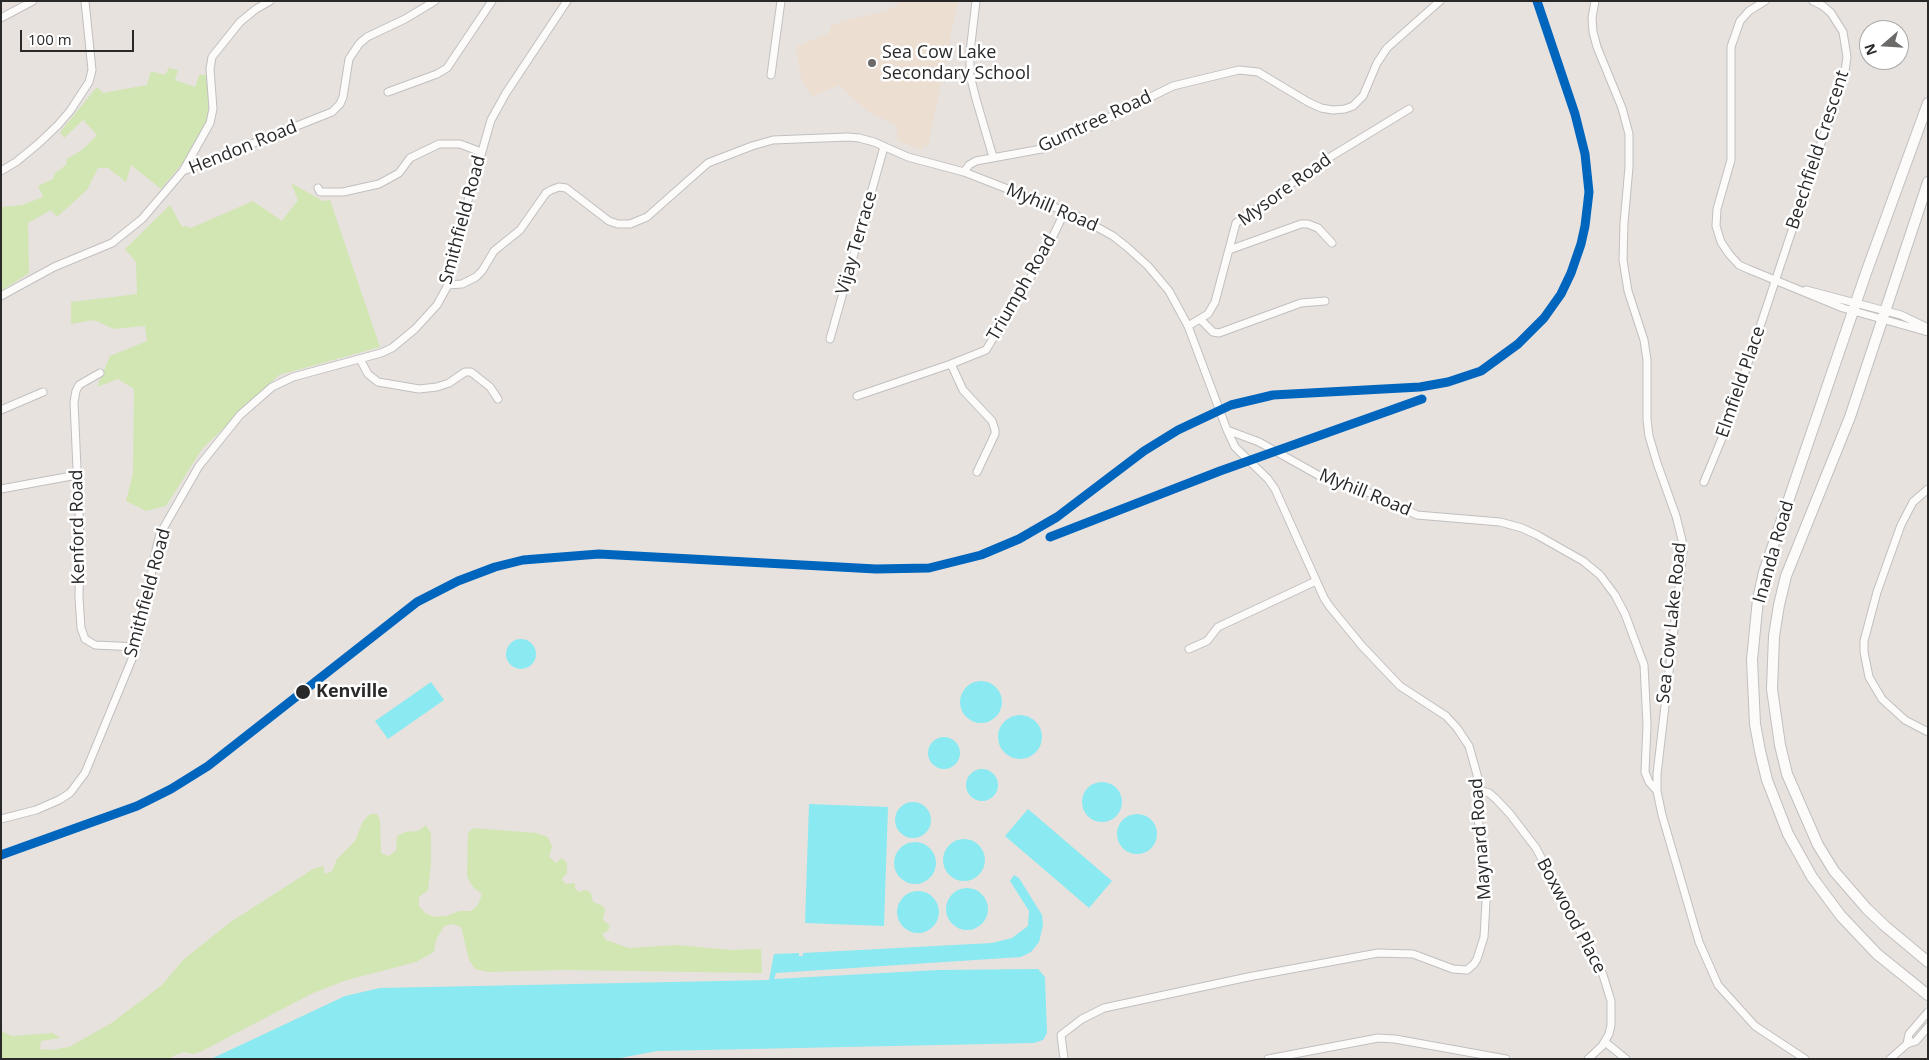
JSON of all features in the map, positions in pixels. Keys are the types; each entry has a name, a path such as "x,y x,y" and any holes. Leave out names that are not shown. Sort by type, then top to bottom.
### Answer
{"main road":[{"name":"Inanda Road","path":"1928,103 1855,307 1764,572 1757,608 1752,660 1755,724 1760,751 1775,802 1788,834 1812,877 1841,916 1877,954 1928,995"},
{"name":"Inanda Road","path":"1928,182 1850,417 1786,576 1774,636 1772,689 1780,745 1787,774 1818,845 1834,871 1867,909 1928,962"}],"street":[{"path":"1,18 33,1"},
{"path":"1,171 16,162 58,125 70,111 89,82 92,70 86,1"},
{"path":"183,171 210,123 213,109 210,69 212,57 240,22 270,1"},
{"name":"Hendon Road","path":"1,296 54,267 86,255 116,240 142,219 183,171 332,112 340,104 349,59 358,44 367,37 405,19 436,1"},
{"path":"388,92 437,74 447,68 492,1"},
{"name":"Smithfield Road","path":"1,819 49,805 70,793 85,773 137,646 160,534 199,466 240,415 272,387 293,377 360,359 392,348 415,329 436,305 448,284 481,152 494,113 567,1"},
{"path":"771,75 781,1"},
{"path":"976,1 970,52 970,75 993,157"},
{"name":"Gumtree Road","path":"964,172 972,162 1047,148 1174,86 1239,70 1258,72 1321,108 1345,109 1352,106 1363,96 1377,63 1387,48 1440,1"},
{"name":"Sea Cow Lake Road","path":"1595,1 1592,18 1593,32 1597,47 1622,108 1629,134 1629,167 1623,230 1623,260 1628,291 1644,340 1646,353 1649,436 1676,516 1683,552 1658,760 1657,791 1662,815 1699,942 1718,985 1756,1026 1805,1059"},
{"path":"1765,1 1749,11 1740,21 1731,47 1731,160 1717,209 1716,226 1721,242 1739,264 1775,280 1843,308 1855,307 1928,332"},
{"name":"Beechfield Crescent","path":"1775,280 1845,71 1848,57 1846,43 1838,23 1826,9 1813,1"},
{"name":"Mysore Road","path":"1188,326 1208,314 1215,302 1234,226 1239,220 1322,162 1409,109"},
{"path":"448,284 462,284 476,278 494,251 520,230 546,193 559,188 566,188 609,221 618,224 630,224 647,218 708,163 752,146 782,140 848,137 874,142 908,157 964,172"},
{"path":"318,188 320,192 344,192 379,184 399,173 410,158 439,144 460,144 481,152"},
{"name":"Vijay Terrace","path":"830,339 884,147"},
{"name":"Myhill Road","path":"964,172 1065,211 1113,236 1138,256 1169,292 1188,326 1226,430 1267,446 1327,480 1373,494 1417,515 1500,522 1522,528 1557,545 1591,567 1607,583 1621,605 1641,654 1646,676 1647,726 1645,772 1648,782 1657,791"},
{"name":"Triumph Road","path":"857,396 982,353 990,346 1044,256 1065,211"},
{"path":"1229,250 1301,224 1308,224 1318,228 1332,243"},
{"name":"Elmfield Place","path":"1704,482 1727,426 1775,280"},
{"path":"1796,288 1846,299 1855,307"},
{"path":"1200,319 1213,332 1219,333 1301,303 1324,301"},
{"path":"1885,316 1900,315 1928,328"},
{"path":"360,359 368,374 378,382 419,389 437,387 449,383 465,372 471,372 490,387 498,399"},
{"path":"951,364 963,390 992,421 995,430 995,434 977,472"},
{"name":"Kenford Road","path":"100,373 79,384 74,402 80,535 79,597 82,634 85,639 94,645 137,646"},
{"path":"1,410 42,392"},
{"name":"Maynard Road","path":"1064,1059 1061,1036 1082,1019 1104,1008 1248,977 1378,953 1406,952 1453,969 1462,970 1471,967 1478,959 1484,937 1488,884 1478,819 1478,778 1469,746 1446,716 1400,686 1362,646 1324,598 1275,489 1235,447 1226,430"},
{"path":"1,489 77,475"},
{"path":"1928,489 1913,502 1901,526 1870,613 1864,646 1869,677 1882,699 1904,720 1928,732"},
{"path":"1189,649 1207,641 1218,627 1316,581"},
{"name":"Boxwood Place","path":"1478,790 1489,793 1496,799 1527,835 1548,869 1595,959 1608,988 1611,1001 1611,1025 1605,1042"},
{"path":"1907,1044 1909,1034 1928,1012"},
{"path":"1895,1057 1907,1044 1916,1041 1928,1027"},
{"path":"1268,1059 1378,1038 1395,1039 1506,1059"},
{"path":"1588,1059 1605,1042 1626,1059"}],"shaded area":[{"name":"Sea Cow Lake Secondary School","path":"899,1 958,1 928,146 923,145 922,150 898,141 896,125 867,111 839,85 812,97 801,78 796,47 829,33 831,26 843,21 886,11 898,5"}],"green space":[{"path":"169,68 178,70 175,80 195,87 199,75 206,75 209,104 207,121 186,159 161,189 131,165 126,182 108,168 98,168 87,190 57,217 51,210 28,223 29,273 1,291 1,207 22,205 43,197 38,186 53,179 55,173 66,165 67,159 83,149 97,135 83,120 64,138 60,132 97,87 103,93 147,85 151,71 165,75"},
{"path":"291,183 323,201 330,200 380,347 279,375 202,449 166,506 146,511 126,501 133,473 134,389 118,379 97,387 110,356 147,341 145,326 114,329 94,320 71,324 71,302 137,294 136,262 125,249 170,205 182,227 191,228 253,201 282,221 298,200"},
{"path":"370,814 377,814 380,821 381,853 388,856 396,851 397,836 405,832 418,831 426,825 431,834 431,864 428,890 419,897 419,906 425,913 434,917 447,916 459,911 471,911 478,905 482,894 473,887 467,877 468,833 473,828 536,833 548,837 552,847 549,856 556,863 562,858 567,863 567,873 562,879 565,884 575,883 575,888 579,892 585,890 591,893 593,902 605,909 603,920 610,926 608,931 602,934 606,940 629,948 677,945 731,950 761,949 762,973 563,970 488,972 475,969 469,960 461,927 453,924 444,926 436,940 434,952 416,962 347,980 313,993 193,1054 184,1052 170,1059 1,1059 1,1031 12,1036 53,1033 60,1038 41,1041 40,1049 51,1050 69,1047 110,1024 162,985 183,960 229,923 313,869 323,866 325,874 332,871 337,859 355,841 363,821"}],"water":[{"path":"521,639 532,643 536,654 532,665 521,669 510,665 506,654 510,643"},
{"path":"985,681 993,684 999,690 1002,702 999,714 993,720 977,723 969,720 963,714 960,698 963,690 969,684"},
{"path":"431,682 444,700 388,739 375,721"},
{"path":"1020,715 1032,719 1038,725 1042,737 1038,749 1032,755 1020,759 1008,755 1002,749 998,737 1002,725 1008,719"},
{"path":"944,737 950,738 955,742 959,747 959,759 955,764 950,768 944,769 938,768 933,764 929,759 928,753 929,747 933,742 938,738"},
{"path":"982,769 994,773 998,785 994,797 982,801 970,797 966,785 970,773"},
{"path":"1098,782 1106,782 1113,785 1119,791 1122,802 1119,813 1113,819 1106,822 1098,822 1091,819 1085,813 1082,806 1082,798 1085,791 1091,785"},
{"path":"913,802 920,803 926,807 930,813 930,827 926,833 920,837 913,838 906,837 900,833 896,827 895,820 896,813 900,807 906,803"},
{"path":"809,804 888,807 884,926 805,923"},
{"path":"1028,809 1112,881 1089,908 1005,836"},
{"path":"1141,814 1148,817 1154,823 1157,834 1156,842 1148,851 1141,854 1133,854 1126,851 1118,842 1117,830 1120,823 1129,815"},
{"path":"968,839 976,842 982,848 985,860 982,872 976,878 960,881 952,878 946,872 943,856 946,848 952,842"},
{"path":"919,842 927,845 933,851 936,863 933,875 927,881 911,884 903,881 897,875 894,859 897,851 903,845"},
{"path":"1014,875 1019,878 1042,915 1043,925 1039,942 1031,952 1021,957 776,973 774,979 938,970 1038,969 1045,977 1047,1033 1043,1040 1034,1043 657,1051 615,1059 211,1059 345,996 380,988 769,980 774,954 799,953 799,956 803,956 803,953 992,943 1012,938 1028,926 1029,911 1010,881"},
{"path":"971,888 979,891 985,897 988,909 985,921 979,927 963,930 955,927 949,921 946,905 949,897 955,891"},
{"path":"922,891 930,894 936,900 939,912 936,924 930,930 914,933 906,930 900,924 897,908 900,900 906,894"}],"transit line":[{"path":"1,855 137,806 171,789 208,766 417,602 458,581 495,567 523,560 599,554 876,569 929,568 981,555 1019,539 1057,517 1144,451 1178,430 1231,405 1273,395 1420,387 1448,382 1481,371 1518,344 1544,318 1561,294 1571,273 1585,226 1589,192 1585,154 1575,114 1537,1"},
{"path":"1050,537 1220,471 1422,399"}],"place":[{"name":"Sea Cow Lake Secondary School","path":"872,63"},
{"name":"Kenville","path":"303,692"}]}
